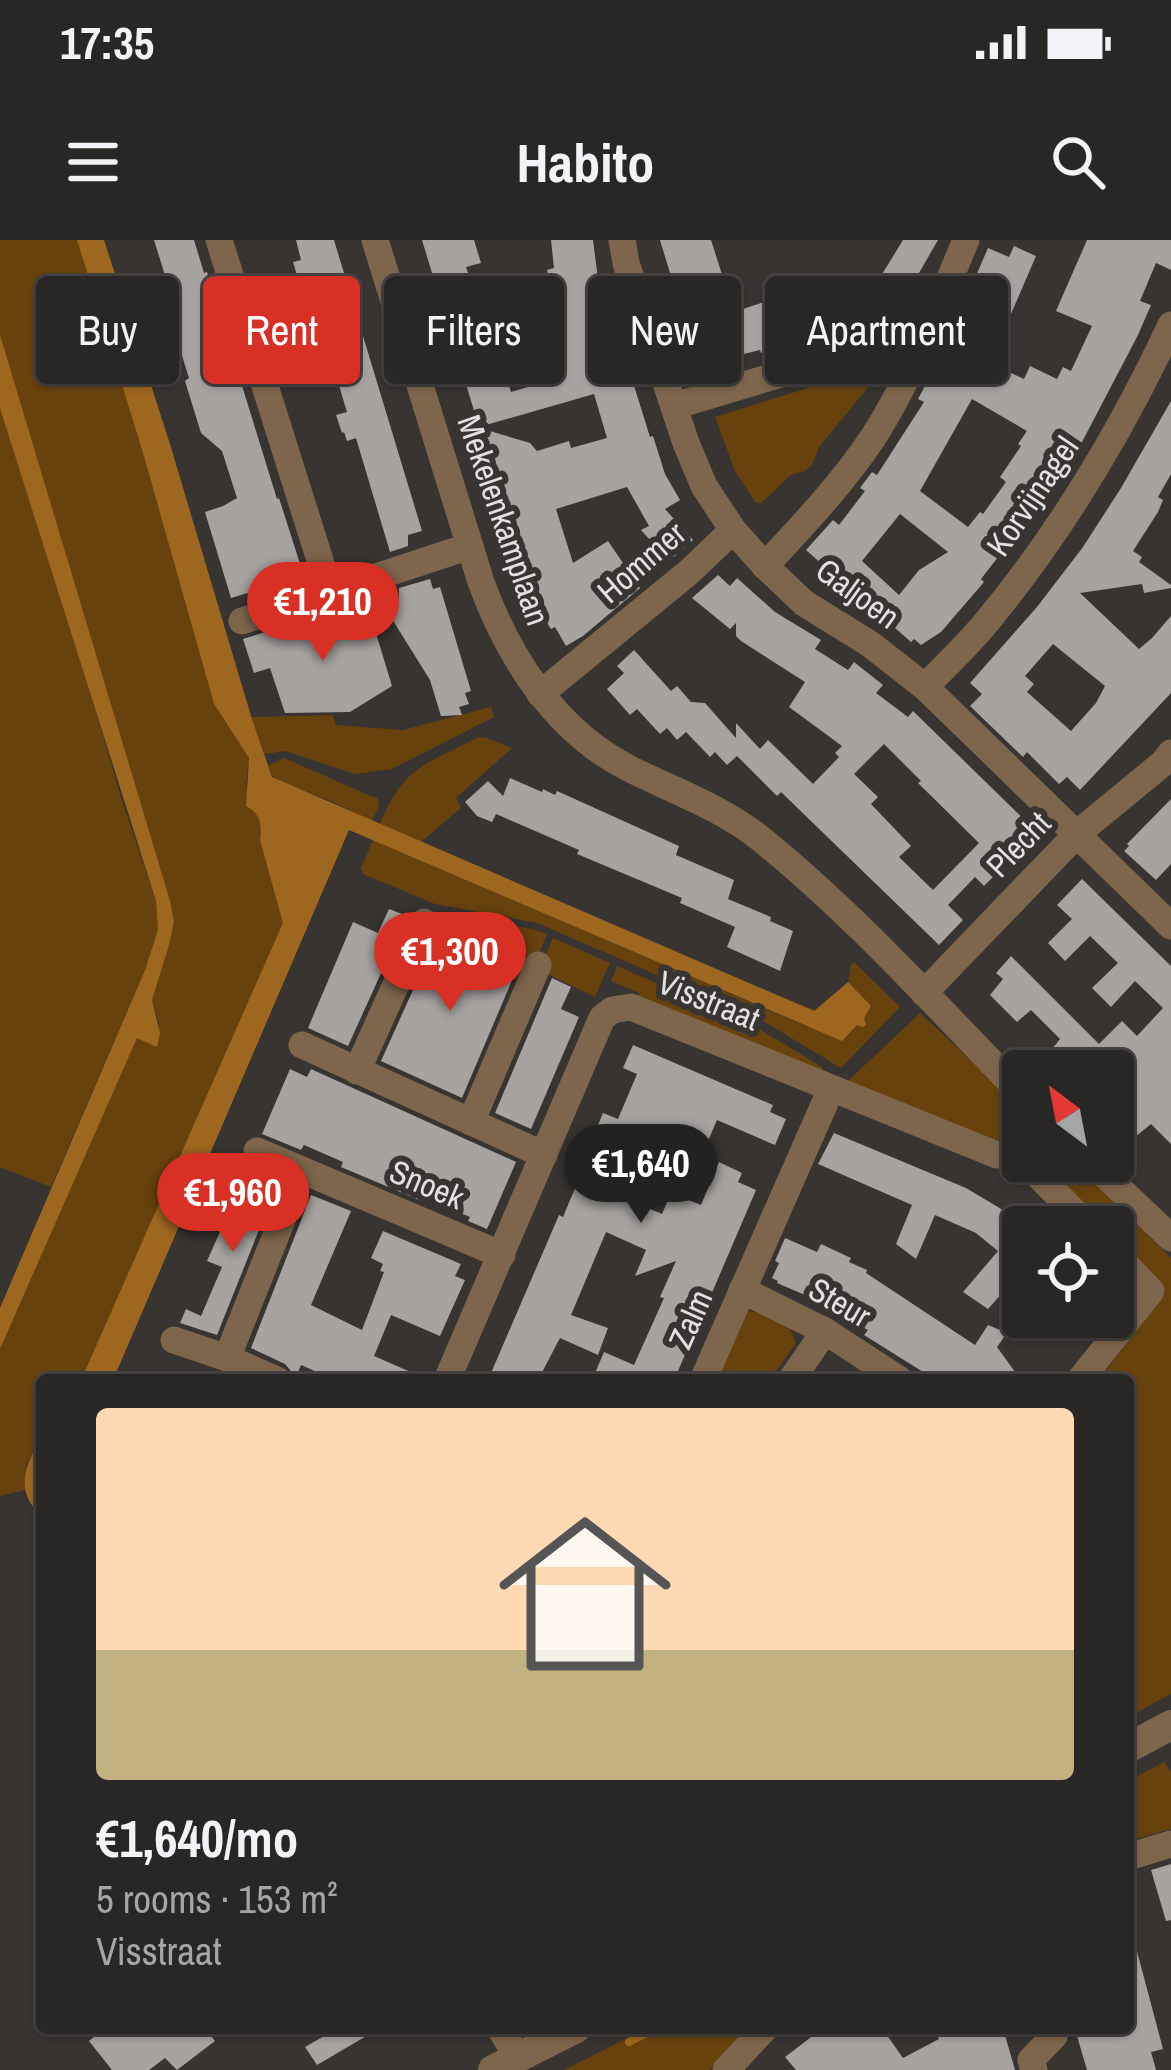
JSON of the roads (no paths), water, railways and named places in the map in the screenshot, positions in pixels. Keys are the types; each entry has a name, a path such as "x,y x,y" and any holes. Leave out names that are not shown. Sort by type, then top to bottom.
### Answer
{"street":[{"path":"219,240 330,592"},
{"name":"Mekelenkamplaan","path":"375,240 494,618 540,694 589,745 627,768 724,812 757,836 803,874 1002,1074"},
{"name":"Galjoen","path":"622,240 704,486 733,530 804,603 925,687 1171,926"},
{"path":"951,276 966,240"},
{"name":"Korvijnagel","path":"925,687 988,622 1075,504 1171,325"},
{"path":"674,406 765,379"},
{"path":"765,566 827,497 873,436 902,384"},
{"name":"Hommer","path":"540,694 733,530"},
{"path":"242,621 470,546"},
{"name":"Plecht","path":"923,993 1078,833 1171,753"},
{"path":"357,1071 424,922"},
{"path":"471,1122 538,964"},
{"name":"Visstraat","path":"450,1374 602,1018 612,1010 631,1006 1002,1155"},
{"path":"302,1045 544,1155"},
{"name":"Zalm","path":"706,1374 830,1089"},
{"name":"Snoek","path":"257,1151 502,1255"},
{"path":"227,1358 302,1170"},
{"path":"1046,1182 1069,1206"},
{"path":"1112,1182 1171,1238"},
{"path":"1134,1274 1151,1291 1134,1312"},
{"name":"Steur","path":"742,1290 825,1331 891,1374"},
{"path":"795,1374 825,1331"},
{"path":"1085,1374 1114,1338"},
{"path":"174,1340 263,1374"},
{"path":"1134,1746 1169,1733"},
{"path":"1134,1855 1171,1844"},
{"path":"501,2034 505,2064 564,2034"},
{"path":"726,2070 760,2034"},
{"path":"1034,2070 1031,2060 1054,2034"}],"waterway":[{"path":"629,2042 645,2034"}]}
